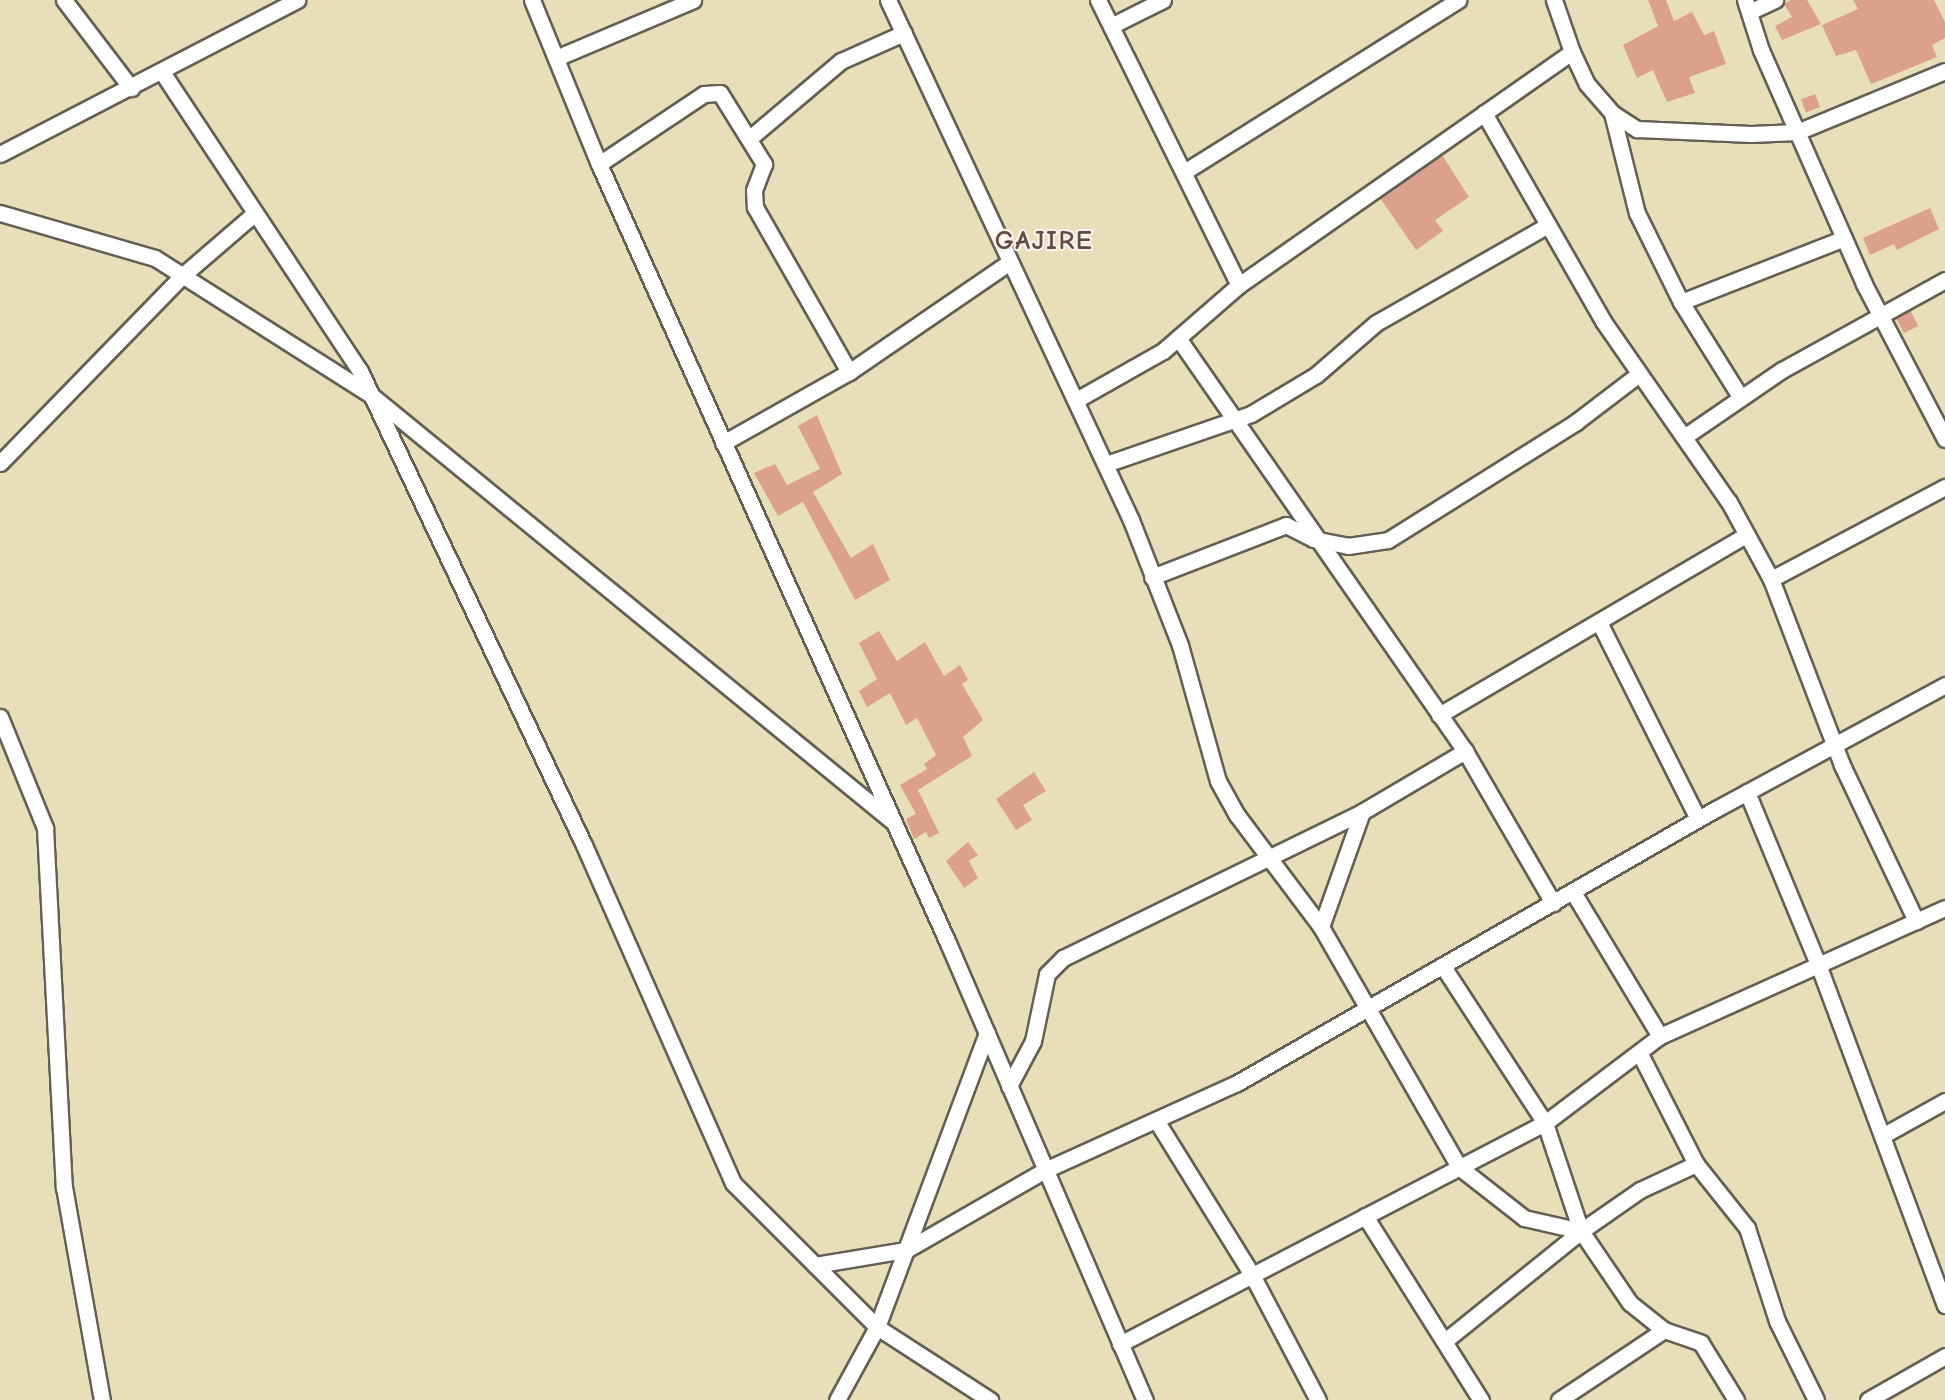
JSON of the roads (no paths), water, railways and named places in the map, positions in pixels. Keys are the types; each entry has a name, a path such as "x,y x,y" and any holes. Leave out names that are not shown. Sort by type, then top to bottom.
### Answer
{"street":[{"path":"64,0 131,88"},
{"path":"0,154 297,0"},
{"path":"532,0 599,164 987,1033 1145,1400"},
{"path":"556,58 693,0"},
{"path":"888,0 1008,263 1078,399 1106,464 1180,645 1218,781 1237,815 1273,858 1321,927 1367,1011 1459,1167 1524,1218 1581,1231"},
{"path":"1098,0 1239,285"},
{"path":"1111,26 1163,0"},
{"path":"1184,172 1458,0"},
{"path":"1554,0 1572,52 1587,84 1612,113 1637,129 1797,132 1945,71"},
{"path":"1775,0 1747,6 1797,132 1878,314 1945,439"},
{"path":"751,137 841,61 904,33"},
{"path":"1078,399 1178,338 1239,285 1572,52"},
{"path":"162,72 371,395 579,834 733,1183 877,1327 990,1400"},
{"path":"599,164 704,94 720,93 751,137 764,164 754,190 755,207 849,372"},
{"path":"1484,113 1546,226 1639,374 1729,502 1744,536 1771,579 1835,747 1916,921"},
{"path":"1612,113 1637,213 1681,302 1741,398"},
{"path":"0,213 155,258 371,395 894,823"},
{"path":"0,463 183,275 255,213"},
{"path":"1106,464 1233,422 1316,375 1376,323 1546,226"},
{"path":"1681,302 1844,238"},
{"path":"723,443 849,372 1008,263"},
{"path":"1684,437 1741,398 1878,314 1945,280"},
{"path":"1178,338 1312,539 1465,751 1553,903"},
{"path":"1152,577 1286,525 1312,539 1348,546 1393,538 1576,422 1639,374"},
{"path":"1771,579 1945,487"},
{"path":"1439,715 1599,622 1671,574 1744,536"},
{"path":"1599,622 1698,819"},
{"path":"814,1265 906,1250 1045,1170 1238,1083 1444,968 1698,819 1835,747 1945,685"},
{"path":"0,717 45,828 64,1187 102,1400"},
{"path":"1009,1086 1033,1041 1047,974 1063,958 1273,858 1362,812 1465,751"},
{"path":"1748,792 1818,964 1945,1305"},
{"path":"1321,927 1362,812"},
{"path":"1573,892 1660,1036"},
{"path":"1120,1344 1545,1123 1640,1054 1660,1036 1945,908"},
{"path":"1444,968 1545,1123 1581,1231 1630,1303 1664,1330 1701,1343 1736,1400"},
{"path":"837,1400 877,1327 987,1033"},
{"path":"1640,1054 1696,1164 1747,1228 1777,1321 1816,1400"},
{"path":"1882,1136 1945,1101"},
{"path":"1156,1120 1252,1275 1318,1400"},
{"path":"1446,1340 1581,1231 1640,1190 1696,1164"},
{"path":"1365,1216 1446,1340 1481,1400"},
{"path":"1559,1400 1664,1330"},
{"path":"1868,1400 1945,1356"}],"district":[{"name":"GAJIRE","path":"1044,241"}]}
